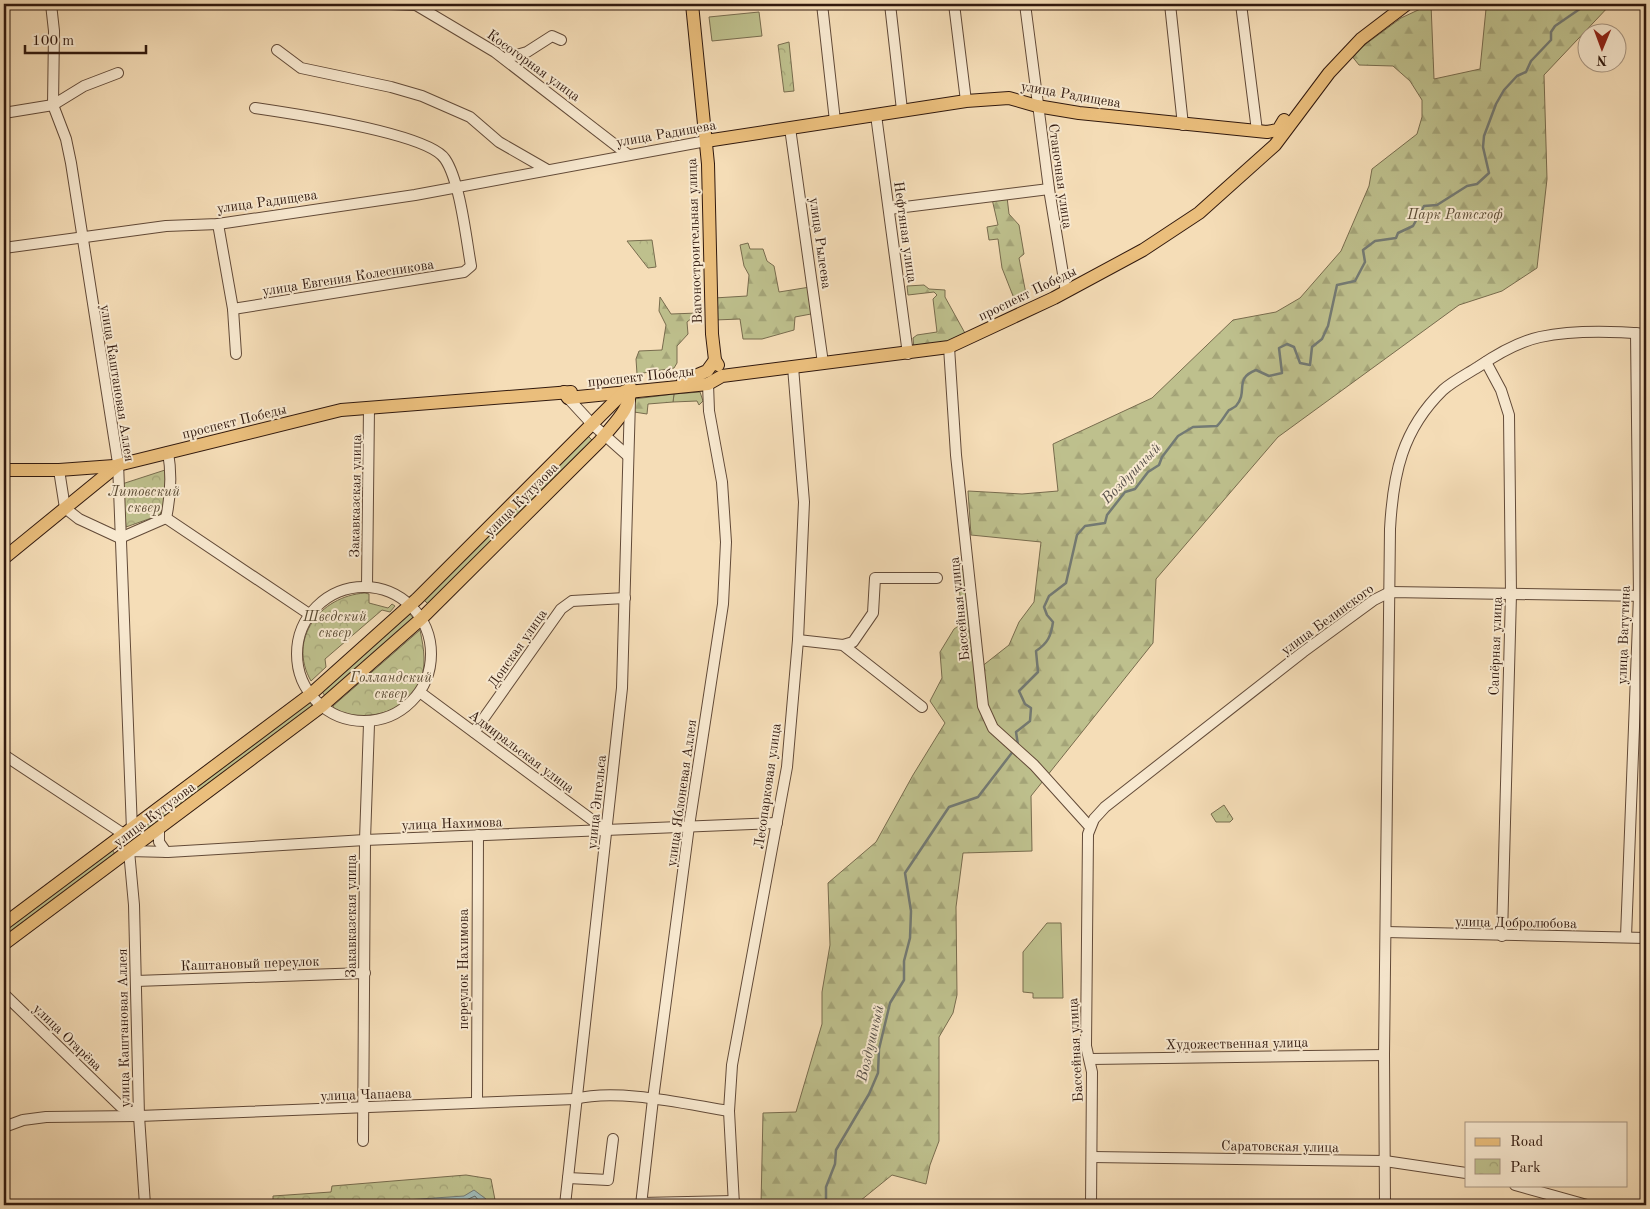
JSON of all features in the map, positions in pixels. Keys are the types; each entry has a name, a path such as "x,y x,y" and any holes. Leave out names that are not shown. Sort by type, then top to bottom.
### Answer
{"main road":[{"name":"Вагоностроительная улица","path":"692,4 706,140 714,360"},
{"name":"улица Радищева","path":"706,140 966,101 1009,98 1037,106 1114,118 1274,132 1304,91 1339,49 1392,4"},
{"name":"проспект Победы","path":"4,558 118,466 321,414 369,408 566,395 628,393 708,384 722,376 908,354 949,347 1066,292 1170,233 1199,213 1279,139 1329,73 1360,39 1407,4"},
{"path":"1257,131 1262,138 1262,156"},
{"path":"714,360 725,370 738,374"},
{"name":"проспект Победы","path":"628,393 696,378 710,369 714,360"},
{"name":"улица Кутузова","path":"4,924 128,833 311,694 410,605 592,424 628,393"},
{"name":"улица Кутузова","path":"4,944 322,706 421,619 517,525 605,434 626,410 628,393"},
{"path":"4,470 60,470 118,466"}],"street":[{"name":"улица Каштановая Аллея","path":"51,4 54,30 53,105 67,147 118,466 128,833"},
{"name":"Косогорная улица","path":"389,4 416,5 506,58 628,154"},
{"path":"822,4 835,121"},
{"path":"890,4 902,110"},
{"path":"954,4 966,101"},
{"name":"Станочная улица","path":"1025,4 1037,106 1066,292"},
{"path":"1170,4 1183,124"},
{"path":"1241,4 1257,131"},
{"path":"506,58 526,52 552,36 561,40"},
{"path":"277,50 302,68 399,89 422,96 470,117 499,142 546,170"},
{"path":"4,113 53,105 84,86 118,73"},
{"path":"255,108 353,123 430,148 445,158 456,188"},
{"name":"Нефтяная улица","path":"876,115 908,354"},
{"name":"улица Рылеева","path":"790,128 823,363"},
{"name":"улица Радищева","path":"4,248 166,226 218,224 456,188 706,140"},
{"name":"улица Евгения Колесникова","path":"233,309 464,272 471,266 456,188"},
{"path":"889,209 1049,189"},
{"path":"218,224 233,309 236,354"},
{"path":"1385,1205 1384,1055 1390,592 1392,497 1396,469 1404,445 1417,423 1444,390 1505,349 1538,338 1572,332 1641,333"},
{"name":"улица Ватутина","path":"1626,937 1642,596 1641,333"},
{"name":"Бассейная улица","path":"949,347 956,455 983,706 993,728 1034,765 1089,831 1086,1046 1091,1059 1091,1205"},
{"name":"Сапёрная улица","path":"1486,362 1501,390 1510,415 1510,594 1502,936"},
{"name":"Лесопарковая улица","path":"734,1203 729,1111 732,1065 786,767 798,640 804,502 793,367"},
{"name":"улица Яблоневая Аллея","path":"641,1204 652,1099 689,826 719,634 726,542 722,482 709,412 708,384"},
{"name":"улица Энгельса","path":"565,1205 575,1099 622,688 628,393"},
{"path":"566,395 592,424 628,456"},
{"name":"Закавказская улица","path":"367,586 369,408"},
{"path":"166,518 170,498 171,469 168,452"},
{"path":"60,470 65,508 79,519 120,538 166,518"},
{"path":"166,518 309,614"},
{"path":"798,640 843,645 853,642 873,613 875,578 937,578"},
{"path":"367,586 397,595 410,605 421,619 430,642 430,663 421,693 393,716 369,724 340,718 322,706 311,694 298,669 297,651 300,632 309,614 323,600 343,590 367,586"},
{"name":"улица Белинского","path":"1089,831 1104,807 1303,652 1374,600 1390,592 1642,596"},
{"name":"Донская улица","path":"474,732 561,609 572,601 625,598"},
{"path":"843,645 922,707"},
{"name":"Адмиральская улица","path":"421,693 607,831"},
{"name":"Закавказская улица","path":"363,1141 365,840 369,724"},
{"path":"4,755 128,833"},
{"name":"улица Нахимова","path":"129,851 166,852 365,840 776,823"},
{"path":"159,829 159,842 166,852"},
{"name":"переулок Нахимова","path":"477,1102 478,835"},
{"name":"улица Каштановая Аллея","path":"129,851 134,905 139,1116 146,1205"},
{"name":"улица Добролюбова","path":"1386,932 1646,938"},
{"name":"Каштановый переулок","path":"136,981 365,973"},
{"name":"улица Огарёва","path":"4,994 120,1106 139,1116"},
{"name":"Художественная улица","path":"1091,1059 1384,1055"},
{"name":"улица Чапаева","path":"4,1127 23,1120 46,1117 139,1116 362,1108 575,1099 593,1094 652,1099 729,1111"},
{"path":"568,1178 608,1180 613,1139"},
{"name":"Саратовская улица","path":"1092,1157 1385,1161 1465,1173"},
{"path":"1519,1186 1587,1205"},
{"path":"641,1204 734,1203"}],"green space":[{"name":"Парк Ратсхоф","path":"1431,4 1434,79 1480,69 1486,9 1497,4 1611,4 1594,22 1578,22 1578,39 1544,75 1547,179 1537,268 1502,291 1459,305 1278,437 1156,579 1153,643 1031,796 1032,851 963,853 956,907 957,995 953,1013 939,1037 939,1141 930,1165 926,1184 892,1175 855,1205 761,1205 763,1113 796,1112 822,1024 822,992 830,945 828,883 876,842 913,775 945,723 930,701 942,678 940,652 954,629 963,623 957,568 965,570 981,667 1009,645 1019,622 1034,602 1041,542 971,535 968,491 1022,494 1058,491 1053,444 1152,398 1233,320 1276,312 1300,298 1341,251 1369,186 1372,169 1417,134 1422,117 1422,100 1410,81 1393,66 1359,65 1351,55 1401,18"},
{"path":"759,12 762,36 712,41 709,17"},
{"path":"789,42 794,91 784,92 778,45"},
{"path":"1007,197 1009,214 1019,225 1024,254 1019,258 1027,299 1015,301 1002,268 998,239 989,240 987,227 998,225 992,199"},
{"path":"652,240 656,267 648,268 627,241"},
{"path":"748,243 750,249 763,249 767,261 774,266 779,292 810,287 811,314 795,317 794,330 762,339 743,339 740,319 715,320 714,298 747,296 749,275 744,266 740,245"},
{"path":"924,285 929,289 945,290 945,297 966,335 946,344 914,349 913,338 917,335 937,332 933,299 937,295 934,292 908,295 907,286"},
{"path":"660,297 671,314 698,313 687,322 688,334 677,346 677,363 674,368 637,374 636,359 639,351 662,350 666,325 659,311"},
{"path":"700,392 703,401 699,405 697,401 673,402 674,394"},
{"path":"674,394 673,402 648,404 647,414 634,412 634,399"},
{"path":"588,436 593,441 428,604 423,599"},
{"name":"Литовский сквер","path":"165,470 166,496 160,515 126,527 122,484"},
{"name":"Шведский сквер","path":"369,594 369,603 388,608 392,604 395,606 390,612 382,610 325,659 326,667 311,681 305,665 303,650 306,635 312,622 334,602 349,596"},
{"path":"409,613 414,619 325,696 321,690"},
{"name":"Голландский сквер","path":"420,630 424,651 422,679 413,695 405,703 382,713 369,715 357,716 335,710 333,706"},
{"path":"309,701 313,707 147,830 143,824"},
{"path":"1224,805 1233,819 1230,822 1216,822 1211,814"},
{"path":"111,848 115,854 4,937 4,928"},
{"path":"1047,923 1061,923 1063,998 1033,998 1033,993 1023,992 1023,952"},
{"path":"466,1175 491,1179 496,1205 273,1205 273,1196 331,1192 332,1186"}],"water":[{"path":"474,1190 486,1199 487,1205 397,1205 405,1200 464,1196"}],"waterway":[{"name":"Воздушный","path":"1018,745 1016,732 1030,721 1031,708 1025,704 1019,691 1038,672 1036,651 1048,639 1053,622 1047,615 1044,607 1049,596 1066,583 1077,535 1085,526 1105,523 1107,515 1125,492 1135,489 1148,472 1159,465 1162,457 1178,436 1193,427 1217,426 1229,410 1240,401 1245,377 1256,370 1269,376 1282,373 1279,348 1287,344 1294,347 1300,363 1310,365 1312,347 1322,339 1328,326 1337,285 1355,281 1365,262 1363,250 1375,241 1396,238 1398,233 1413,226 1424,206 1437,205 1467,186 1477,184 1489,173 1483,147 1484,136 1496,104 1504,90 1517,76 1526,72 1531,61 1551,40 1551,32 1555,26 1587,4"},
{"name":"Воздушный","path":"826,1205 826,1187 835,1164 836,1150 869,1094 878,1073 879,1049 890,1003 904,980 904,961 910,938 911,911 905,873 949,807 978,797 1014,750"}]}
